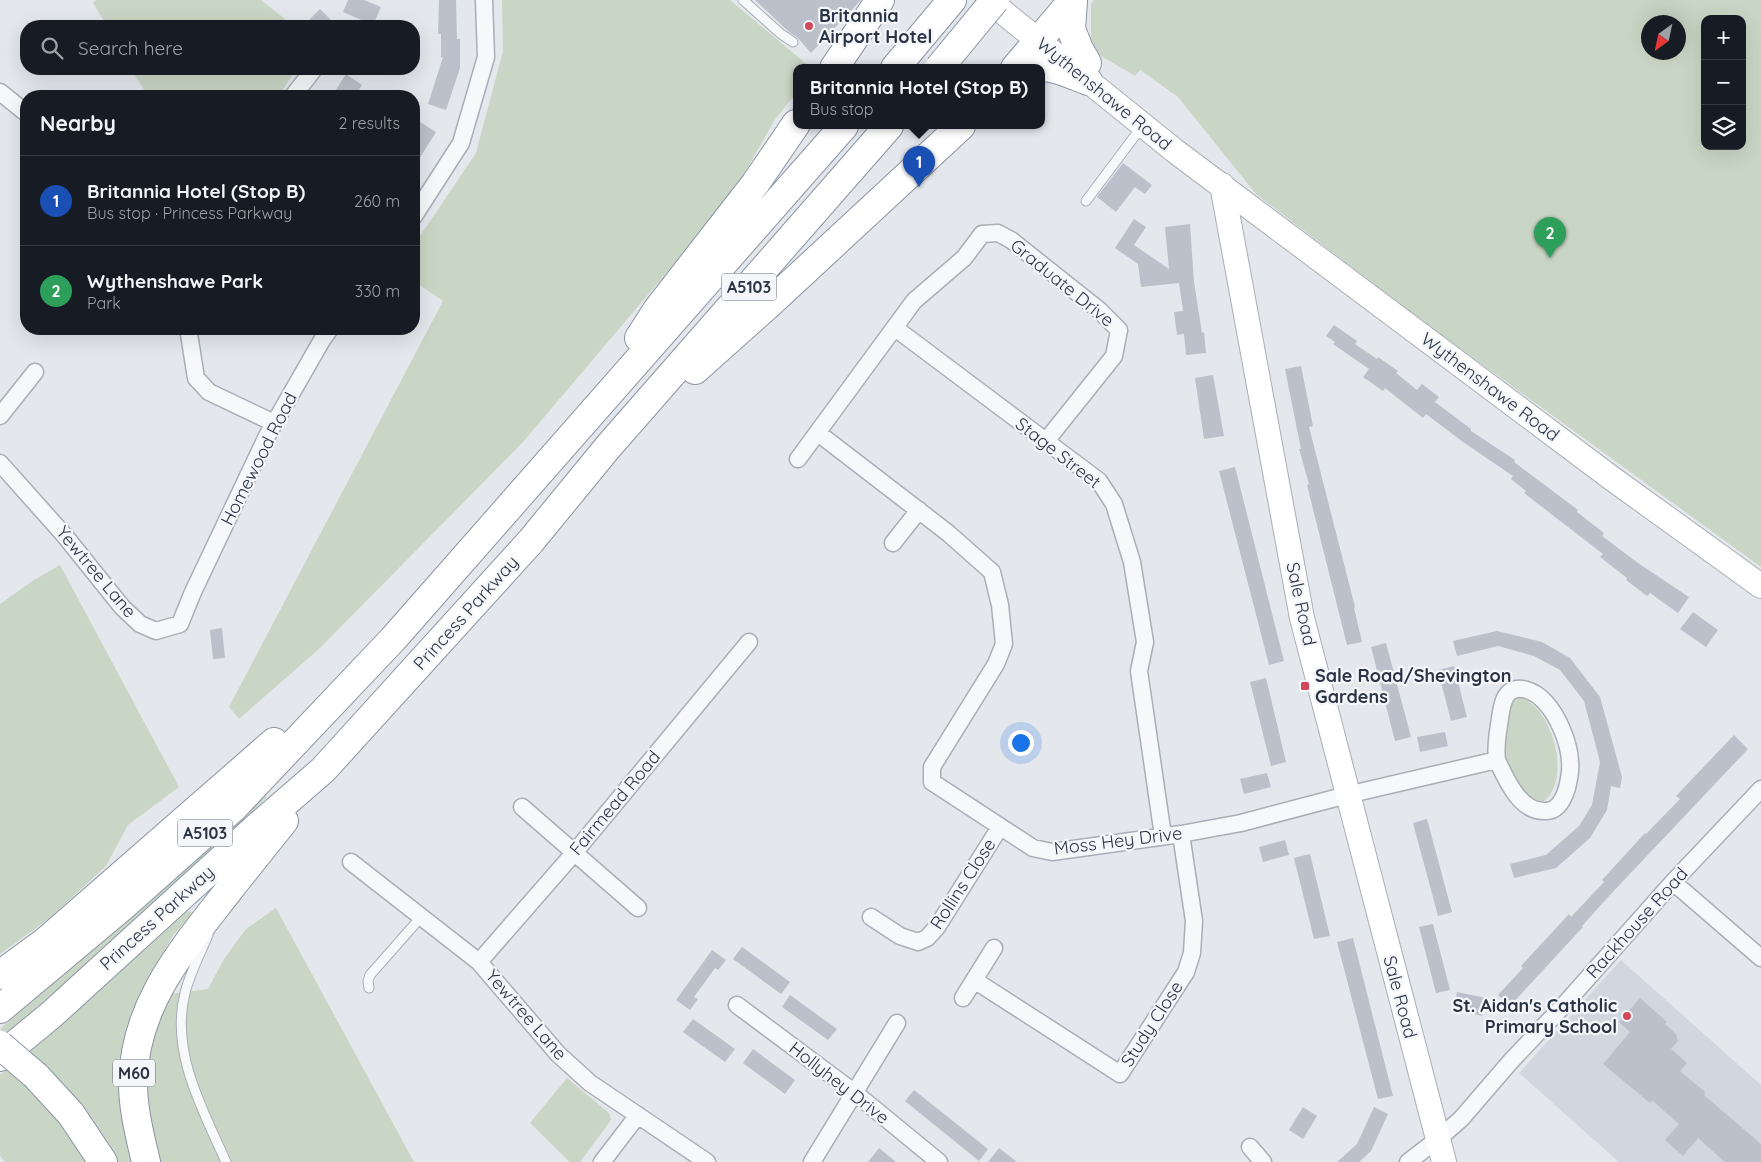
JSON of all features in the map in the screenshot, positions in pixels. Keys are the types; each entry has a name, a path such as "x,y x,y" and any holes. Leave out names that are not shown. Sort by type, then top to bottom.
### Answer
{"highway":[{"path":"837,64 880,0"},
{"path":"901,61 952,0"},
{"path":"941,64 995,0"},
{"path":"1018,64 1073,0"},
{"path":"1045,68 1087,72 1071,30 1073,0"},
{"path":"588,418 657,310 754,184 793,128"},
{"name":"Princess Parkway","path":"0,1010 123,906 233,808 394,638 841,129"},
{"name":"Princess Parkway","path":"0,1057 50,1015 323,770 531,541 608,447 886,129"},
{"path":"608,447 770,303 958,129"},
{"path":"0,975 46,941 394,638"},
{"path":"232,886 323,770"},
{"name":"M60","path":"146,1162 137,1123 133,1082 135,1062 144,1022 159,986 180,954 232,886"},
{"path":"0,1045 36,1076 71,1114 103,1162"}],"main road":[{"name":"Wythenshawe Road","path":"988,0 1043,36 1222,185 1610,477 1761,586"},
{"name":"Wythenshawe Road","path":"1010,0 1043,36"},
{"name":"Sale Road","path":"1222,185 1302,618 1444,1162"}],"street":[{"path":"420,207 461,142 486,58 484,0"},
{"path":"298,90 309,75"},
{"path":"0,92 20,108"},
{"name":"Graduate Drive","path":"798,459 914,301 964,258 982,234 998,233 1011,240 1099,310 1119,330 1114,356 1046,441"},
{"name":"Stage Street","path":"895,328 1099,481 1114,504 1132,562 1145,642 1139,671 1163,836"},
{"path":"189,335 196,378 209,392 274,423"},
{"name":"Homewood Road","path":"193,592 274,423 326,335"},
{"path":"0,416 35,372"},
{"name":"Moss Hey Drive","path":"818,433 948,533 992,572 1000,605 1004,644 996,664 932,767 932,782 1033,848 1052,852 1181,834 1242,823 1347,794 1497,760"},
{"name":"Yewtree Lane","path":"2,469 65,536 122,607 140,624 156,631 180,624 193,592"},
{"path":"893,543 919,510"},
{"name":"Fairmead Road","path":"479,962 574,853 749,642"},
{"path":"1521,688 1528,690 1544,702 1556,718 1565,740 1570,762 1567,787 1559,806 1551,811 1544,812 1530,808 1509,784 1497,760 1495,745 1506,696 1512,690 1521,688"},
{"name":"Rackhouse Road","path":"1408,1162 1461,1119 1673,882 1761,789"},
{"path":"522,807 638,908"},
{"name":"Rollins Close","path":"871,917 900,936 918,942 927,938 937,927 1000,827"},
{"name":"Study Close","path":"974,980 1120,1074 1186,972 1192,953 1194,921 1181,834"},
{"name":"Yewtree Lane","path":"351,862 479,962 500,984 558,1054 590,1083 707,1162"},
{"path":"1673,882 1761,958"},
{"path":"963,998 994,948"},
{"name":"Hollyhey Drive","path":"737,1005 855,1094 939,1162"},
{"path":"812,1162 897,1023"},
{"path":"602,1162 638,1115"},
{"path":"1250,1147 1263,1162"}],"lane":[{"path":"743,0 781,34 794,42"},
{"path":"1086,201 1146,120"},
{"path":"226,1162 193,1088 184,1051 181,1024 185,993 195,966 232,886"},
{"path":"369,988 368,981 370,976 422,916"}],"shaded area":[{"name":"St. Aidan's Catholic Primary School","path":"1621,960 1761,1085 1761,1162 1619,1162 1519,1073"}],"green space":[{"path":"96,0 261,0 285,20 103,20 93,3"},
{"path":"502,0 730,0 806,64 793,64 793,97 776,118 730,198 523,442 320,648 239,719 229,707 443,301 420,285 420,236 476,153 503,51"},
{"path":"1094,0 1761,0 1761,567 1424,322 1256,194 1178,97 1140,70 1135,76 1091,50 1091,4"},
{"path":"135,75 292,75 283,90 144,90"},
{"path":"60,565 179,787 128,825 106,866 50,918 0,954 0,604 34,580"},
{"path":"1518,697 1530,703 1541,714 1555,746 1556,779 1551,793 1541,803 1532,800 1521,792 1505,757 1502,740 1511,702"},
{"path":"261,793 267,797 78,973 7,1035 0,1029 42,993 38,989"},
{"path":"276,908 414,1162 154,1162 150,1129 148,1079 151,1046 158,1021 171,994 208,989 224,959 246,929"},
{"path":"190,911 192,914 172,937 151,974 133,1162 118,1162 89,1117 55,1077 30,1052 185,912"},
{"path":"10,1067 60,1119 90,1162 5,1162 0,1156 0,1075"},
{"path":"567,1078 609,1113 611,1120 580,1162 570,1162 530,1123"}],"building":[{"path":"348,0 364,0 381,7 375,20 361,20 343,12"},
{"path":"439,0 456,0 457,39 460,39 460,68 446,110 428,104 443,57 441,58 441,34 438,34"},
{"name":"Britannia Airport Hotel","path":"755,0 861,0 811,53 797,37 789,32"},
{"path":"320,9 331,20 309,20"},
{"path":"345,75 362,85 359,90 336,90"},
{"path":"420,122 436,132 420,157"},
{"path":"1123,163 1152,185 1145,194 1135,187 1116,212 1097,197"},
{"path":"1134,219 1146,227 1134,245 1169,269 1165,227 1190,224 1194,282 1202,333 1204,332 1206,353 1186,355 1184,334 1177,335 1174,312 1183,311 1179,283 1141,287 1138,264 1115,248"},
{"path":"1334,325 1357,341 1355,344 1398,371 1396,373 1417,390 1422,384 1439,397 1435,402 1471,429 1471,431 1515,460 1514,462 1578,510 1577,512 1604,533 1602,536 1689,597 1678,613 1650,593 1647,596 1626,580 1627,578 1600,557 1603,554 1524,493 1526,491 1511,479 1513,476 1426,414 1423,418 1385,388 1383,391 1363,377 1369,369 1333,344 1335,342 1326,336"},
{"path":"1301,366 1313,426 1309,427 1355,607 1362,642 1347,645 1307,485 1309,484 1299,449 1301,449 1285,369"},
{"path":"1213,375 1224,436 1204,439 1195,378"},
{"path":"1235,467 1284,661 1269,665 1219,471"},
{"path":"1693,612 1718,630 1706,647 1680,629"},
{"path":"222,628 225,658 213,659 210,630"},
{"path":"1497,631 1542,642 1570,658 1600,697 1622,777 1620,788 1611,786 1607,810 1590,838 1556,868 1514,878 1510,864 1546,855 1579,826 1592,805 1600,762 1584,701 1560,670 1534,656 1498,646 1457,656 1453,641"},
{"path":"1386,643 1411,737 1395,741 1371,647"},
{"path":"1454,666 1467,717 1451,721 1438,670"},
{"path":"1266,678 1286,762 1271,766 1250,682"},
{"path":"1445,732 1448,746 1420,752 1417,737"},
{"path":"1734,735 1748,749 1609,896 1510,1006 1498,995 1523,968 1521,966 1569,914 1571,917 1604,882 1602,880 1645,833 1680,799 1676,796"},
{"path":"1267,773 1271,787 1244,794 1240,779"},
{"path":"1427,819 1452,912 1438,916 1413,823"},
{"path":"1285,840 1289,855 1263,862 1259,847"},
{"path":"1310,854 1330,936 1314,939 1294,858"},
{"path":"1433,924 1450,990 1436,993 1419,927"},
{"path":"1353,938 1393,1096 1378,1099 1337,942"},
{"path":"742,947 790,982 781,994 733,959"},
{"path":"712,950 726,960 718,970 715,968 694,997 698,999 690,1010 676,1000"},
{"path":"1457,992 1486,998 1482,1016 1454,1009"},
{"path":"790,995 837,1029 828,1040 782,1007"},
{"path":"1640,998 1667,1022 1665,1024 1676,1034 1678,1041 1671,1049 1687,1063 1680,1071 1705,1092 1704,1095 1761,1144 1761,1162 1725,1162 1698,1138 1683,1156 1665,1140 1679,1124 1654,1102 1651,1101 1650,1103 1603,1064 1630,1032 1619,1022"},
{"path":"693,1019 735,1049 725,1062 683,1032"},
{"path":"753,1049 795,1080 785,1094 743,1063"},
{"path":"914,1090 988,1149 979,1161 905,1101"},
{"path":"1303,1107 1317,1116 1303,1139 1289,1130"},
{"path":"1374,1107 1388,1114 1371,1151 1359,1162 1337,1162 1357,1144"},
{"path":"879,1148 896,1162 868,1162"},
{"path":"999,1148 1017,1162 988,1162"}],"place":[{"name":"Britannia Airport Hotel","path":"809,26"},
{"name":"Britannia Hotel (Stop B)","path":"919,187"},
{"name":"Wythenshawe Park","path":"1550,258"},
{"name":"Sale Road/Shevington Gardens","path":"1305,686"},
{"name":"St. Aidan's Catholic Primary School","path":"1627,1016"}]}
